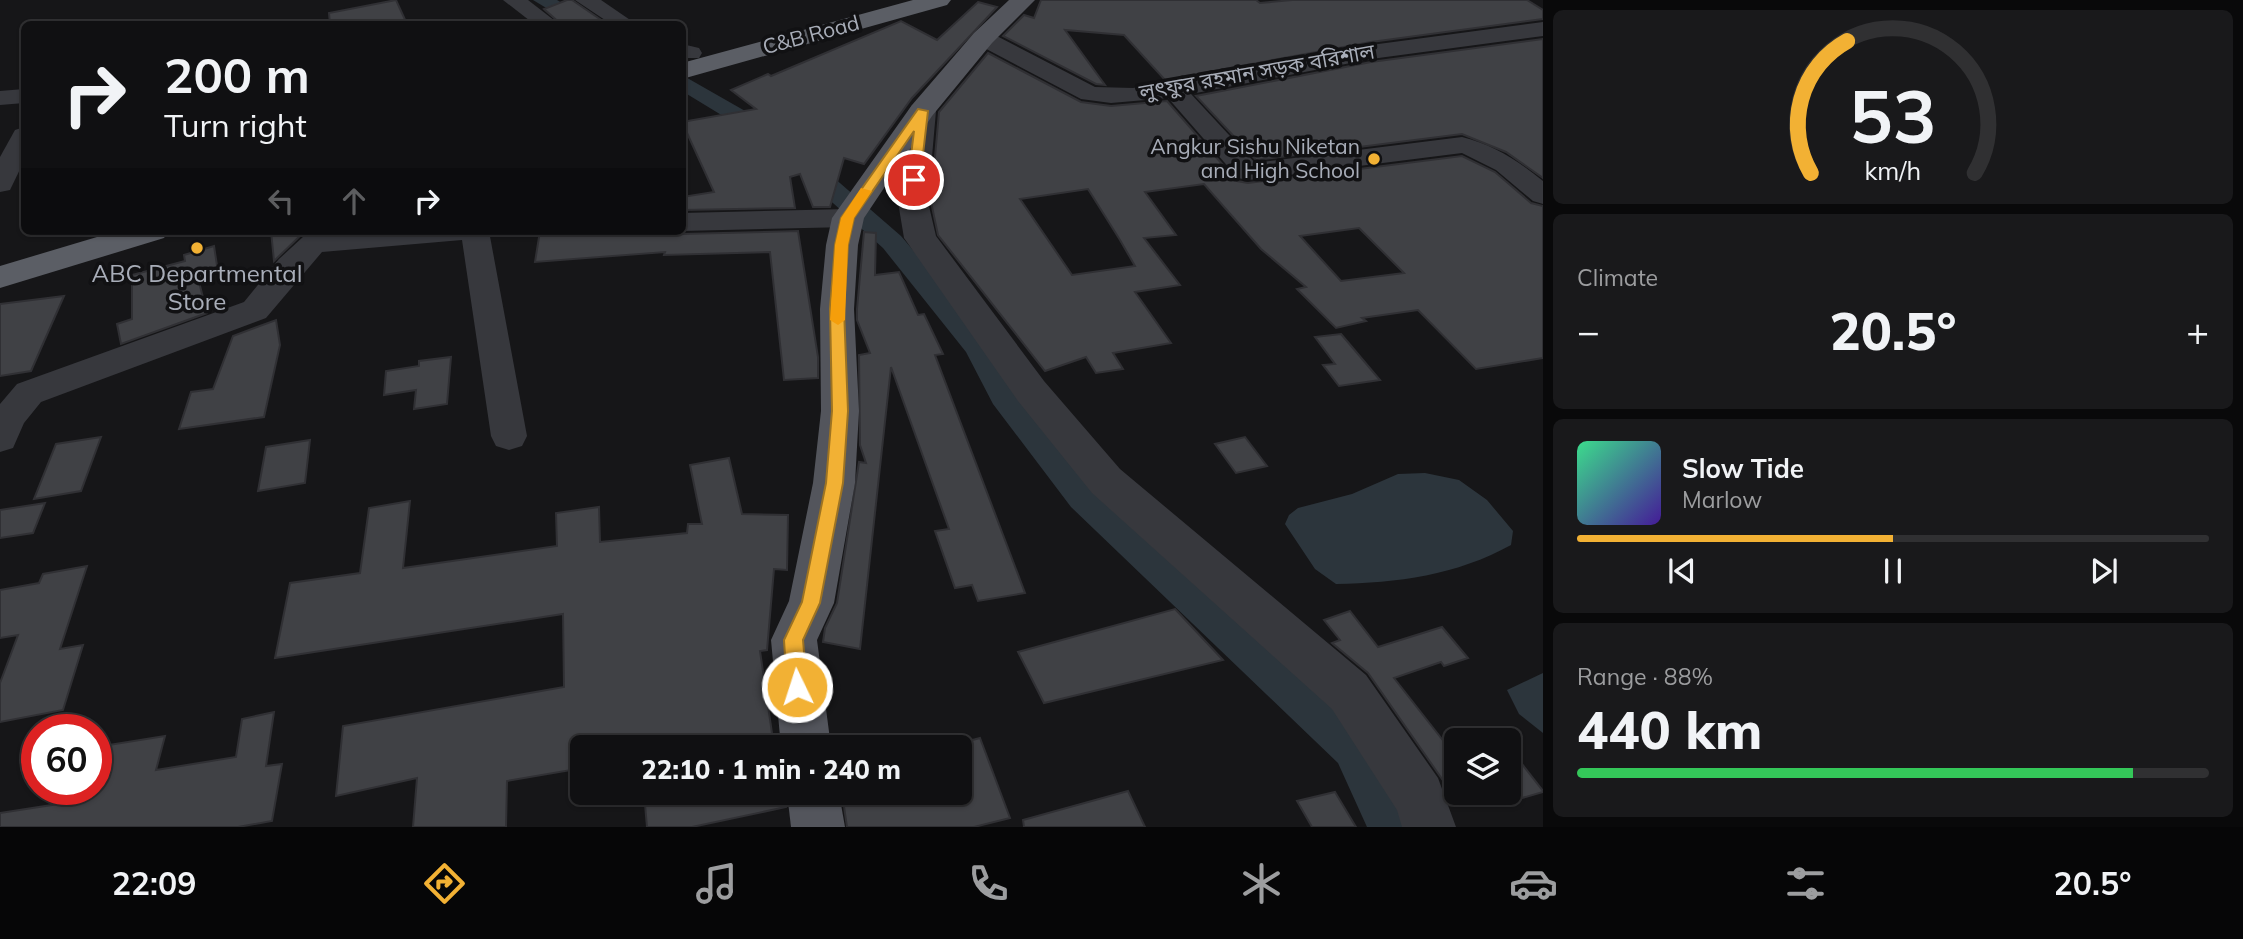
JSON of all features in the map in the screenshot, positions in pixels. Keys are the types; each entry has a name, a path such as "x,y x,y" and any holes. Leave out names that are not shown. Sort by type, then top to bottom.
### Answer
{"highway":[{"name":"C&B Road","path":"689,59 892,0"},
{"name":"C&B Road","path":"689,59 939,0"},
{"path":"0,259 82,235"},
{"path":"0,277 140,235"}],"main road":[{"path":"805,735 794,640 811,603 834,483 840,411 837,309 842,245 856,206 922,111 983,38 1023,0"},
{"path":"815,805 818,827"}],"street":[{"path":"514,0 544,21"},
{"path":"586,0 620,21"},
{"name":"লুৎফুর রহমান সড়ক বরিশাল","path":"983,38 1090,94 1107,97 1173,89 1478,34 1543,29"},
{"path":"1173,89 1248,172 1462,145 1478,148 1492,156 1543,195"},
{"path":"0,98 21,96"},
{"path":"922,111 913,202 920,238 1031,391 1106,481 1349,692 1419,797 1429,827"},
{"path":"0,184 21,141"},
{"path":"686,222 856,206"},
{"path":"0,438 10,416 14,394 255,310 282,281 297,256 314,243 414,235"},
{"path":"476,235 509,436"}],"shaded area":[{"path":"1425,473 1459,480 1487,500 1513,531 1511,545 1469,564 1426,575 1381,582 1336,584 1315,569 1285,524 1289,515 1298,508 1352,494 1398,474"},
{"path":"1543,673 1543,733 1519,714 1507,690"}],"building":[{"path":"396,0 406,21 330,21 329,13"},
{"path":"572,0 603,21 558,21 544,9"},
{"path":"1041,0 1256,0 1260,3 1292,0 1527,0 1543,10 1543,19 1371,42 1165,80 1124,35 1065,30 1105,85 1096,84 1003,36 1024,15 1034,18"},
{"path":"978,2 997,7 912,98 864,164 844,158 830,207 813,207 800,174 790,177 795,208 686,210 686,196 714,192 686,131 686,121 756,109 731,90 901,21 937,40"},
{"path":"1543,39 1543,178 1506,152 1462,134 1256,160 1196,96 1371,62"},
{"path":"988,53 1081,102 1111,106 1167,101 1237,181 1248,183 1462,156 1495,172 1531,203 1543,206 1543,358 1476,369 1418,310 1362,318 1366,321 1336,328 1297,289 1306,287 1261,249 1204,184 1145,192 1176,235 1144,238 1180,285 1135,292 1171,343 1113,353 1123,369 1096,373 1086,357 1045,371 938,235 931,202 939,112","holes":["1088,189 1120,240 1135,266 1072,275 1020,199","1359,228 1404,273 1341,281 1300,236"]},
{"path":"798,231 818,357 818,378 784,380 770,252 664,255 665,252 535,262 539,235 686,235"},
{"path":"864,232 876,233 875,275 899,272 918,315 924,314 943,354 935,355 1025,593 978,601 972,585 955,588 935,531 949,529 891,367 860,649 823,642 825,628 837,603 859,462 866,463 860,445 859,355 870,353 857,320"},
{"path":"271,235 301,235 274,261"},
{"path":"214,246 218,272 198,278 207,313 121,344 117,324 132,319 132,275 185,261 184,255"},
{"path":"64,296 31,371 0,376 0,304"},
{"path":"276,320 280,345 264,417 179,429 191,392 213,389 233,336"},
{"path":"1341,334 1380,380 1339,386 1323,365 1335,364 1315,337"},
{"path":"451,357 447,404 414,409 416,390 384,395 386,371 419,366 419,361"},
{"path":"101,437 81,491 34,499 56,444"},
{"path":"1245,437 1267,466 1236,473 1215,444"},
{"path":"310,440 305,483 258,491 266,447"},
{"path":"729,458 742,514 788,515 787,570 774,569 767,650 760,651 772,735 570,735 570,770 507,781 506,827 413,827 417,778 336,796 343,726 564,687 563,614 275,658 290,583 360,573 369,508 410,501 403,568 557,546 556,513 599,507 600,542 687,533 688,524 702,524 690,465"},
{"path":"45,503 33,533 0,538 0,510"},
{"path":"87,566 60,649 83,645 63,710 21,714 21,718 0,722 0,683 18,635 0,638 0,590 39,583 43,574"},
{"path":"1175,609 1223,660 1044,703 1018,652"},
{"path":"1350,611 1378,647 1442,627 1468,658 1444,666 1441,662 1394,678 1444,742 1444,782 1368,673 1332,643 1340,640 1324,620"},
{"path":"274,712 266,766 282,764 272,821 238,827 0,827 0,813 52,805 112,805 112,744 165,736 156,770 236,757 242,719"},
{"path":"980,738 1010,818 974,827 847,827 844,805 972,805 972,740"},
{"path":"1521,763 1543,791 1521,798"},
{"path":"1128,791 1145,827 1024,827 1023,820"},
{"path":"1335,792 1356,827 1312,827 1297,801"},
{"path":"645,805 786,805 692,827 647,827"}],"waterway":[{"path":"543,0 582,21"},
{"path":"686,83 772,136 892,242 978,346 1004,396 1083,497 1353,748 1389,827"}],"slow traffic":[{"path":"838,320 842,245 848,218 865,191"}],"place":[{"name":"Angkur Sishu Niketan and High School","path":"1374,159"},
{"name":"ABC Departmental Store","path":"197,248"}],"route":[{"path":"797,687 794,640 811,603 834,483 840,411 837,309 842,245 848,218 922,111 914,180"}]}
